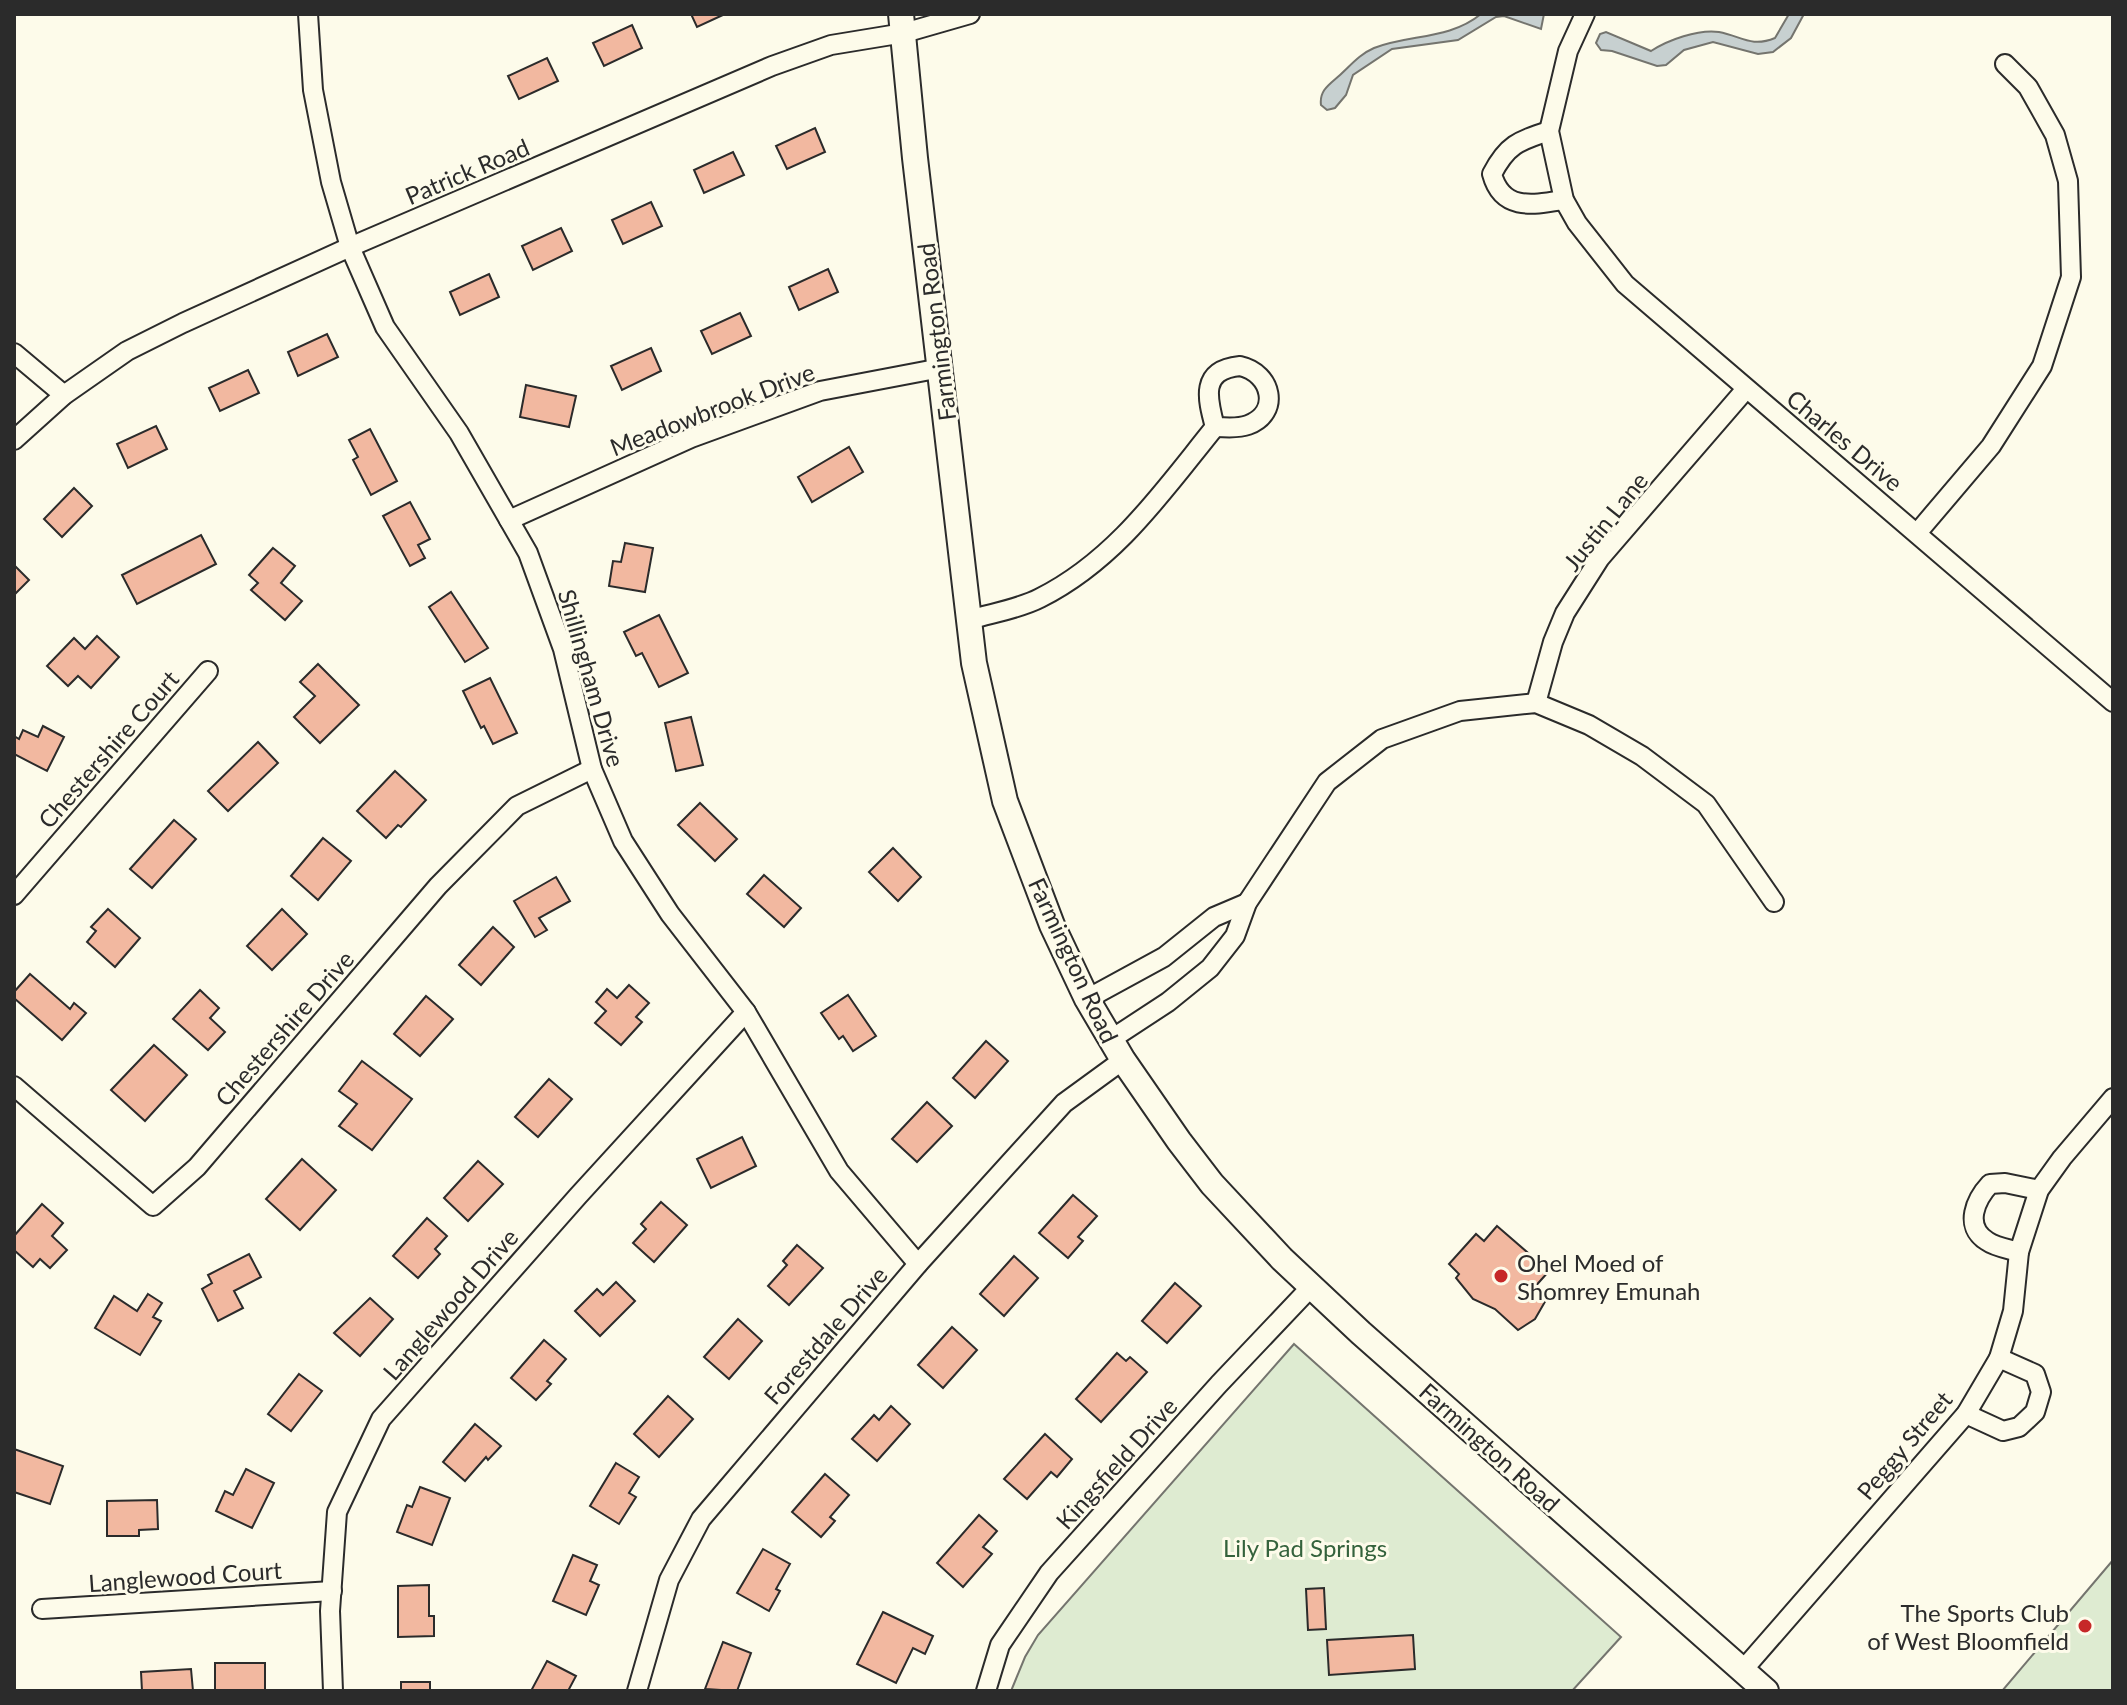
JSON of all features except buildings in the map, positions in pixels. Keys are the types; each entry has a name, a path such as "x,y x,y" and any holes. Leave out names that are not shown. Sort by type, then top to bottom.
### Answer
{"street":[{"name":"Shillingham Drive","path":"308,14 313,90 331,182 350,247 385,327 459,433 528,553 563,649 592,769 623,841 670,914 746,1012 839,1171 918,1264"},
{"name":"Patrick Road","path":"14,440 64,395 127,351 350,247 772,66 902,24 970,14"},
{"name":"Charles Drive","path":"1585,14 1568,51 1549,131 1564,200 1577,223 1625,284 2113,702"},
{"name":"Farmington Road","path":"902,24 974,663 1005,801 1052,925 1087,999 1116,1050 1212,1184 1311,1287 1766,1691"},
{"path":"1918,532 1991,446 2042,366 2071,277 2068,181 2055,135 2028,87 2005,64"},
{"path":"1549,131 1515,143 1505,151 1492,174 1497,191 1514,203 1564,200"},
{"path":"14,353 64,395"},
{"name":"Meadowbrook Drive","path":"509,520 691,438 820,391 941,368"},
{"name":"Justin Lane","path":"1536,703 1553,642 1565,613 1600,558 1746,389"},
{"path":"969,620 1037,599 1086,571 1136,525 1215,427"},
{"name":"Chestershire Court","path":"14,895 208,671"},
{"path":"1536,703 1589,725 1642,756 1706,804 1774,902"},
{"name":"Forestdale Drive","path":"637,1691 669,1580 701,1519 918,1264 1064,1103 1116,1050 1210,968 1235,936 1247,903 1327,782 1382,739 1460,711 1536,703"},
{"name":"Chestershire Drive","path":"14,1086 153,1206 197,1167 438,886 517,806 592,769"},
{"path":"1087,999 1164,957 1214,917 1247,903"},
{"name":"Langlewood Drive","path":"333,1691 332,1591 337,1512 381,1419 746,1012"},
{"name":"Peggy Street","path":"1742,1671 1966,1414 1999,1358 2013,1311 2019,1252 2039,1190 2113,1098"},
{"path":"2019,1252 1986,1241 1975,1229 1973,1213 1979,1196 1990,1184 2005,1183 2039,1190"},
{"name":"Kingsfield Drive","path":"986,1691 1000,1645 1049,1573 1311,1287"},
{"path":"1966,1414 2003,1431 2019,1427 2035,1412 2041,1392 2035,1374 1999,1358"},
{"name":"Langlewood Court","path":"42,1609 332,1591"}],"green space":[{"name":"Lily Pad Springs","path":"1294,1344 1621,1637 1572,1691 1011,1691 1038,1635"},
{"name":"The Sports Club of West Bloomfield","path":"2113,1560 2113,1691 2002,1691"}],"shaded area":[{"path":"1481,14 1544,14 1541,29 1504,16 1496,17 1458,40 1392,49 1353,75 1346,95 1335,108 1327,110 1321,105 1326,88 1369,50 1456,28"},
{"path":"1789,14 1804,14 1791,38 1773,52 1758,54 1713,42 1684,50 1666,65 1657,66 1601,50 1596,43 1600,34 1606,32 1651,51 1674,39 1702,32 1719,32 1753,42 1767,41 1775,38"}],"place":[{"name":"Ohel Moed of Shomrey Emunah","path":"1501,1276"},
{"name":"The Sports Club of West Bloomfield","path":"2085,1626"}]}
